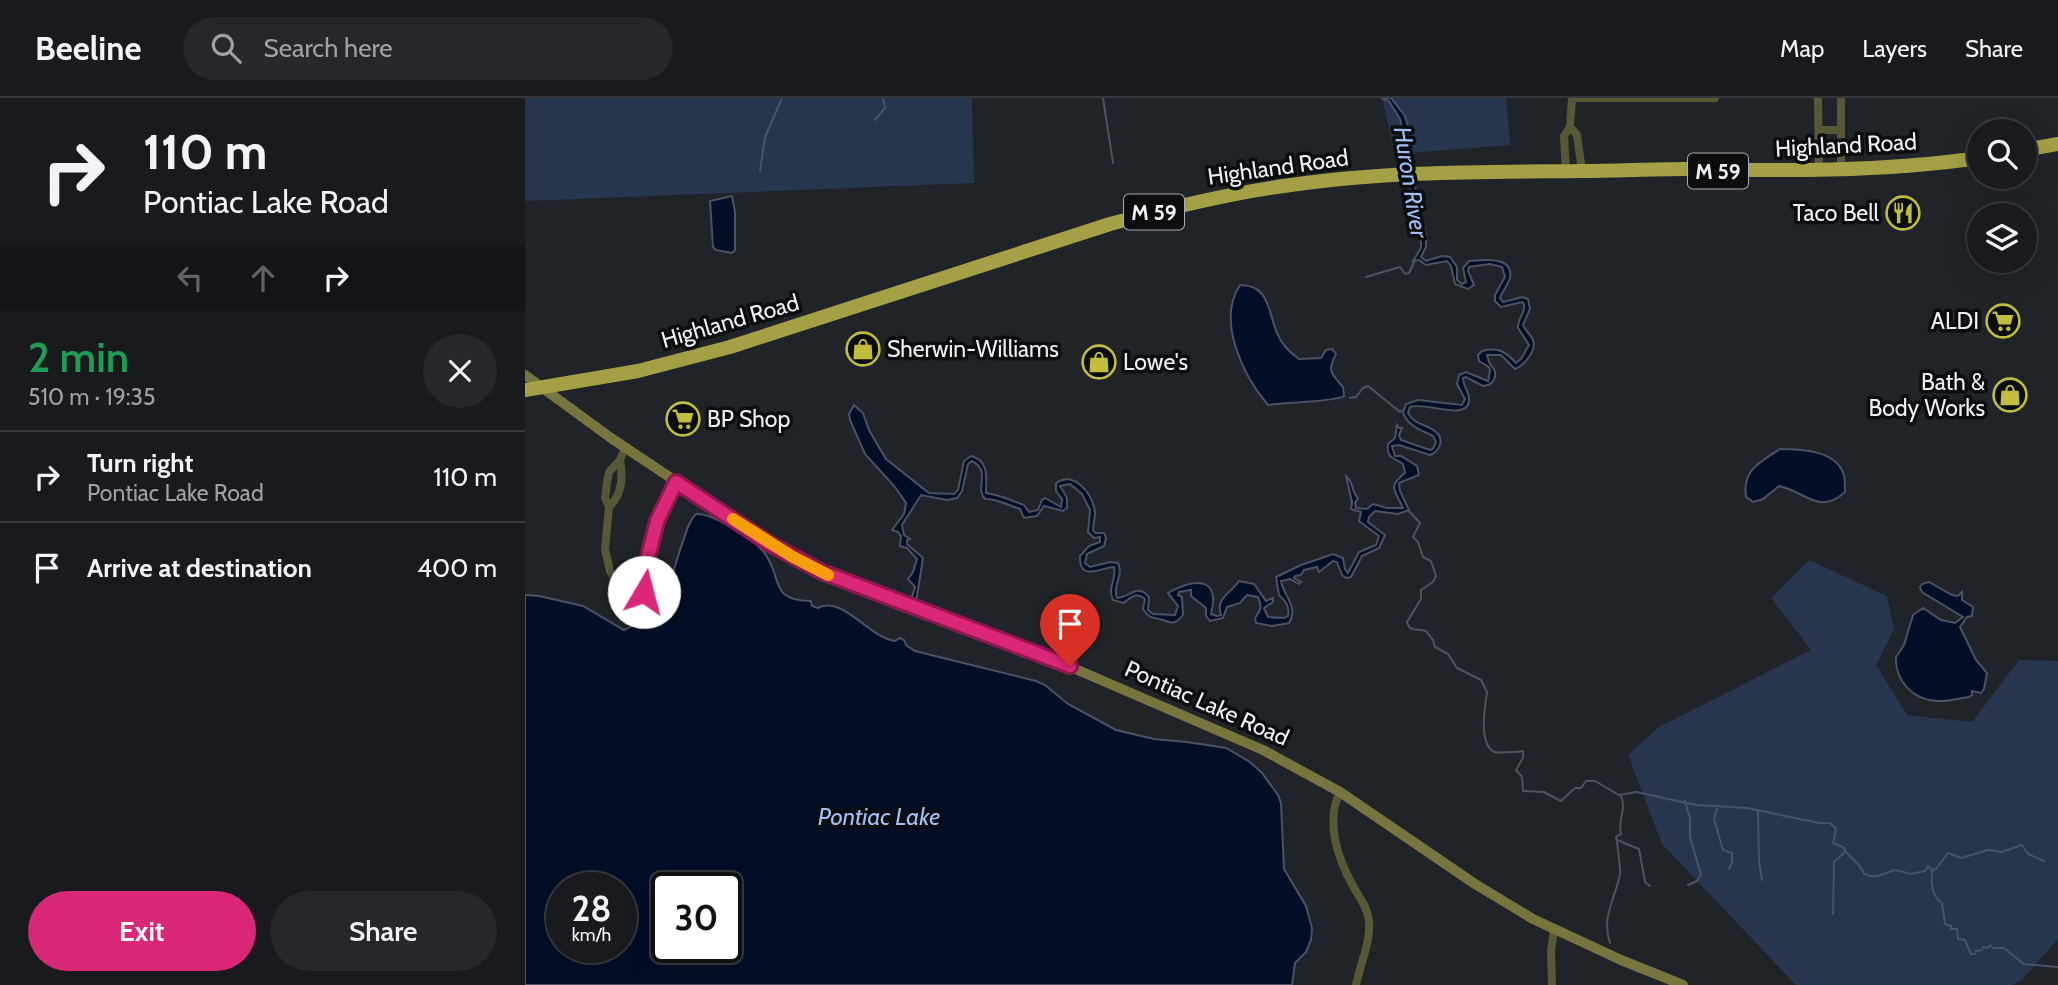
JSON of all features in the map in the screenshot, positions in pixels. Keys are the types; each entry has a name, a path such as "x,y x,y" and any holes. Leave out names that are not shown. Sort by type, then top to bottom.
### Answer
{"highway":[{"path":"2037,148 2058,144"},
{"name":"Highland Road","path":"525,390 638,371 730,347 1060,240 1159,211 1291,185 1381,176 1448,173 1684,169 1819,171 1967,159"}],"street":[{"path":"1566,171 1564,136 1570,127 1572,98 1715,98"},
{"path":"1818,98 1819,171"},
{"path":"1840,170 1841,98"},
{"path":"1570,127 1577,135 1582,171"},
{"path":"1819,130 1841,131"},
{"name":"Pontiac Lake Road","path":"525,374 625,448 770,544 822,572 1050,658 1272,754 1340,792 1475,884 1554,930 1683,985"},
{"path":"625,448 620,460 609,472 605,498 609,507 605,549 610,571 625,593 639,595 644,592 647,561 657,521 676,482"},
{"path":"609,507 617,499 622,471 620,460"},
{"path":"1340,792 1334,809 1336,848 1366,908 1370,922 1356,985"},
{"path":"1552,985 1551,951 1554,930"}],"shaded area":[{"path":"525,98 972,98 974,183 525,201"},
{"path":"1382,98 1506,98 1510,145 1395,154"},
{"path":"1809,560 1887,596 1894,629 1876,665 1907,715 1972,722 2019,660 2058,661 2058,939 2022,980 2012,985 1796,985 1662,844 1628,755 1659,727 1811,650 1771,598"}],"water":[{"name":"Huron River","path":"1381,98 1391,98 1405,116 1408,127 1407,140 1412,151 1417,204 1426,235 1426,247 1421,257 1426,261 1442,256 1450,257 1457,267 1457,280 1462,284 1466,282 1463,268 1469,261 1502,262 1510,271 1510,278 1500,298 1503,302 1522,297 1528,299 1530,309 1523,325 1534,344 1529,357 1515,369 1501,355 1487,355 1495,371 1494,379 1483,386 1463,378 1469,399 1462,410 1410,407 1408,413 1411,417 1439,435 1440,445 1430,455 1399,445 1392,446 1395,456 1401,456 1417,466 1419,475 1399,483 1409,510 1398,514 1375,511 1369,517 1368,522 1385,535 1379,548 1362,556 1351,577 1342,575 1337,562 1333,561 1319,572 1317,567 1304,570 1301,575 1295,576 1294,578 1301,582 1299,584 1290,579 1281,581 1292,607 1289,623 1272,626 1256,623 1259,600 1258,597 1247,595 1240,603 1227,607 1223,618 1210,621 1206,616 1206,608 1191,596 1191,590 1179,592 1183,615 1176,622 1169,622 1147,615 1143,609 1145,599 1142,597 1134,596 1123,603 1113,600 1111,591 1114,567 1091,572 1083,569 1080,556 1089,546 1100,542 1100,537 1094,538 1088,532 1090,510 1082,494 1070,484 1060,486 1067,498 1067,508 1063,511 1044,506 1037,516 1024,518 1020,509 985,499 981,490 981,470 972,461 968,464 962,491 957,498 947,500 921,495 902,525 904,535 910,539 907,544 923,558 917,596 915,601 911,600 915,587 908,579 917,559 907,548 900,546 901,536 892,530 904,514 906,503 865,454 850,420 849,414 854,405 863,413 869,430 886,459 929,493 954,494 958,490 964,461 971,456 984,466 986,493 1024,505 1029,512 1038,510 1045,498 1061,507 1062,499 1056,491 1056,483 1069,479 1080,485 1089,495 1095,510 1093,530 1095,533 1104,533 1106,538 1104,546 1087,554 1085,563 1090,567 1110,562 1118,563 1120,572 1117,598 1141,591 1149,597 1148,610 1153,614 1175,615 1178,606 1168,593 1195,583 1208,587 1213,601 1211,614 1221,615 1222,600 1239,581 1254,584 1266,601 1273,598 1273,602 1264,608 1268,617 1284,618 1288,616 1288,610 1279,595 1276,577 1333,554 1343,558 1348,573 1359,552 1376,545 1379,536 1359,521 1361,512 1351,509 1346,476 1358,498 1356,508 1367,509 1373,504 1387,508 1403,508 1394,485 1405,473 1403,464 1388,452 1388,444 1395,438 1397,425 1402,428 1399,435 1401,440 1430,450 1436,442 1433,436 1409,422 1403,413 1406,404 1418,400 1462,405 1465,399 1457,384 1459,375 1466,372 1488,381 1489,367 1479,361 1478,355 1482,351 1501,351 1516,363 1529,345 1518,328 1524,304 1522,302 1501,307 1495,301 1495,295 1505,277 1502,267 1490,264 1469,267 1474,285 1468,289 1455,284 1451,266 1447,261 1426,265 1419,260 1413,261 1421,248 1421,242 1412,207 1407,151 1401,141 1400,119 1389,101"},
{"path":"732,196 735,212 735,250 732,253 713,247 710,201"},
{"path":"1240,285 1250,286 1263,295 1281,341 1299,359 1321,358 1326,350 1332,349 1336,354 1332,372 1343,387 1344,396 1331,400 1268,405 1242,364 1232,331 1233,299"},
{"path":"1780,449 1817,453 1834,460 1844,475 1845,492 1836,499 1820,502 1779,486 1763,499 1753,502 1746,497 1745,488 1750,473 1759,463"},
{"name":"Pontiac Lake","path":"696,514 731,527 763,551 778,585 788,597 811,601 812,606 818,608 837,607 885,638 904,640 906,645 915,651 1036,681 1068,704 1116,730 1154,739 1226,748 1250,762 1262,773 1281,803 1284,869 1306,906 1312,928 1306,952 1295,963 1292,985 525,985 525,595 583,606 624,630 639,622 658,605 669,585 687,528"},
{"path":"1929,582 1952,595 1958,596 1962,592 1962,600 1973,607 1972,616 1967,617 1960,627 1976,660 1987,673 1981,693 1972,691 1969,697 1928,700 1913,693 1902,681 1896,666 1896,657 1904,645 1913,615 1923,608 1941,620 1955,623 1963,617 1922,592 1922,584"}],"waterway":[{"path":"760,171 765,137 782,98"},
{"path":"875,120 885,108 883,98"},
{"path":"1103,98 1113,163"},
{"path":"1366,277 1400,267 1405,274 1409,273 1415,260"},
{"path":"1350,398 1356,397 1368,386 1400,412 1403,410"},
{"path":"1408,510 1420,523 1413,537 1418,542 1423,557 1431,561 1436,576 1433,582 1421,590 1421,599 1407,622 1408,625 1412,629 1426,631 1435,647 1448,654 1457,668 1481,680 1487,692 1484,724 1486,741 1494,752 1523,751 1523,758 1516,770 1522,777 1523,791 1544,792 1561,801 1575,788 1581,788 1586,781 1595,781 1619,795 1636,792 1696,805 1747,808 1830,823 1836,829 1833,843 1843,847 1864,874 1873,876 1895,870 1911,874 1925,871 1928,866 1932,870 1936,869 1948,853 1961,858 1988,850 2002,852 2022,845 2028,854 2044,861"},
{"path":"1610,943 1608,917 1620,875 1616,837 1621,834 1621,796"},
{"path":"1685,801 1690,818 1690,837 1701,875 1697,881 1688,885"},
{"path":"1718,806 1714,819 1723,850 1732,853 1729,869"},
{"path":"1758,812 1762,880"},
{"path":"1617,840 1639,849 1645,882 1650,886"},
{"path":"1833,914 1834,862 1844,853"},
{"path":"1932,871 1933,889 1942,903 1945,924 1951,926 1951,929 1957,929 1958,939 1965,940 1971,954 1990,945 1993,948 2004,948 2024,964 2058,967"}],"slow traffic":[{"path":"733,519 770,544 828,575"}],"place":[{"name":"Taco Bell","path":"1903,213"},
{"name":"ALDI","path":"2003,321"},
{"name":"Sherwin-Williams","path":"863,349"},
{"name":"Lowe's","path":"1099,362"},
{"name":"Bath & Body Works","path":"2010,395"},
{"name":"BP Shop","path":"683,419"}],"route":[{"path":"644,592 647,561 657,521 676,482 770,544 822,572 1070,666"}]}
